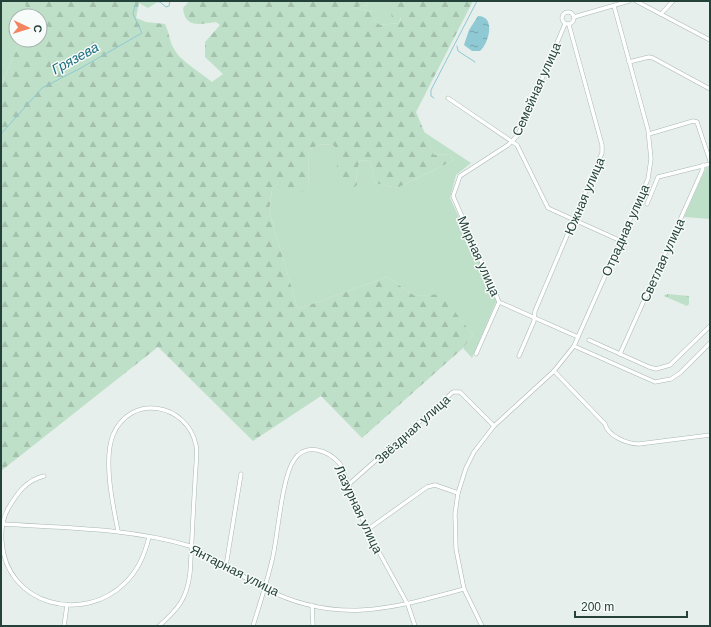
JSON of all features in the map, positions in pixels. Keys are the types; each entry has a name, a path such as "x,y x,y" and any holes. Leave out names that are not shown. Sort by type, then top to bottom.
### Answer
{"street":[{"path":"574,16 574,21 567,24 562,19 564,14 570,13 574,16 629,1"},
{"path":"636,1 710,40"},
{"path":"661,14 673,1"},
{"name":"Отрадная улица","path":"482,626 464,589 456,549 455,532 458,493 466,468 474,452 494,426 554,371 574,346 648,180 651,159 648,134 614,6"},
{"name":"Семейная улица","path":"481,162 513,141 567,24"},
{"name":"Южная улица","path":"519,356 534,320 535,311 602,153 602,146 567,24"},
{"path":"629,62 649,57 653,58 710,90"},
{"path":"448,98 513,141 519,148 546,205 574,220 621,241"},
{"path":"647,204 658,177 710,162 697,122 693,121 648,134"},
{"name":"Мирная улица","path":"481,162 460,176 454,193 454,199 499,302 578,337"},
{"name":"Светлая улица","path":"620,354 702,171 703,165"},
{"path":"476,354 499,302"},
{"path":"589,340 649,367 663,368 670,365 710,326"},
{"path":"574,346 655,382 663,381 676,376 710,343"},
{"path":"554,371 605,424 610,433 631,443 639,444 710,435"},
{"name":"Звёздная улица","path":"348,486 453,392 460,392 494,426"},
{"path":"118,531 109,486 113,436 118,427 134,412 154,408 176,414 186,424 196,446 192,547 188,590 182,602 159,626"},
{"name":"Лазурная улица","path":"253,626 277,539 285,484 293,461 298,455 308,450 327,452 340,464 367,530 408,604 415,626"},
{"path":"226,566 241,474"},
{"path":"44,476 37,478 25,486 7,510 3,524 2,538 3,553 16,580 39,599 52,604 82,604 99,600 112,594 125,584 134,573 142,559 149,537"},
{"path":"367,530 427,487 435,485 458,493"},
{"name":"Янтарная улица","path":"3,524 118,531 192,547 264,588 312,605 340,610 362,611 408,604 464,589"},
{"path":"64,626 66,605"},
{"path":"312,605 313,626"}],"green space":[{"path":"1,1 25,1 25,8 8,8 8,48 17,48 1,85"},
{"path":"25,1 159,1 148,8 139,3 136,18 146,22 165,24 172,45 178,55 212,82 223,74 205,57 205,42 220,25 216,22 194,24 190,22 184,15 183,8 189,1 368,1 367,5 352,8 374,12 374,19 380,25 399,23 401,18 392,18 390,6 405,1 473,1 416,112 434,155 449,154 454,160 397,188 375,183 370,161 360,160 356,173 357,185 352,189 338,176 335,147 332,144 318,145 309,150 308,191 288,195 279,188 277,184 272,190 269,211 298,309 387,277 415,296 441,294 473,335 463,348 362,438 321,396 253,441 158,347 1,471 1,85 17,48 48,48 48,8 25,8"},
{"path":"368,1 405,1 399,23 380,25 374,19 374,12 351,8 367,5"},
{"path":"424,132 471,163 456,175 450,198 496,297 496,302 472,358 463,348 473,335 441,295 415,296 387,277 298,309 269,211 272,190 277,184 308,190 309,150 318,145 332,144 336,147 337,156 357,185 356,173 360,160 370,161 375,183 397,188 454,160 449,154 434,155"},
{"path":"710,166 710,219 684,217 706,168"},
{"path":"667,294 689,296 689,304 687,306 664,296"}],"water":[{"path":"478,16 484,17 487,20 489,25 488,36 480,51 472,51 464,45 469,30"}],"waterway":[{"name":"Грязева","path":"1,134 42,88 142,33 133,14 136,1"},
{"name":"Грязева","path":"152,1 160,2 166,7 169,6 170,1"},
{"path":"434,98 431,96 431,90 477,1"},
{"path":"457,46 458,51 475,62"}]}
